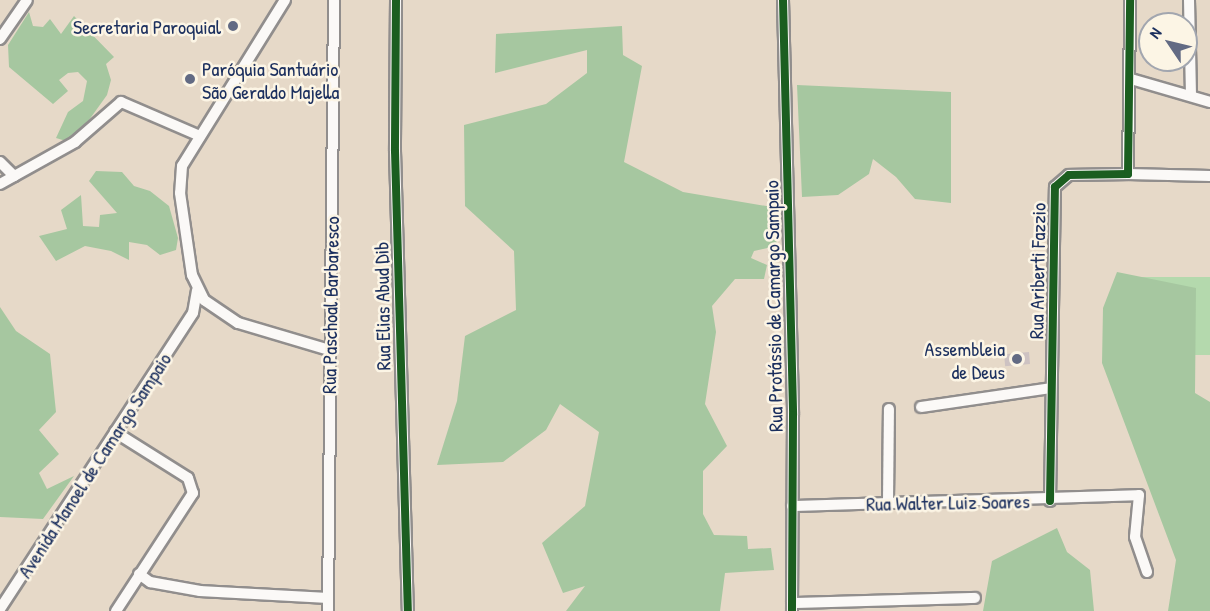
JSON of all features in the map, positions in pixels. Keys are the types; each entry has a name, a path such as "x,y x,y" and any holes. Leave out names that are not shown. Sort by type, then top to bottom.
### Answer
{"street":[{"path":"0,39 27,0"},
{"name":"Avenida Manoel de Camargo Sampaio","path":"0,609 189,320 197,304 197,290 180,178 200,136 285,0"},
{"name":"Rua Paschoal Barbaresco","path":"327,611 334,0"},
{"name":"Rua Elias Abud Dib","path":"396,0 395,151 408,611"},
{"name":"Rua Protássio de Camargo Sampaio","path":"783,0 792,607"},
{"path":"1128,174 1131,79 1130,0"},
{"path":"1190,0 1191,95"},
{"path":"1131,79 1210,102"},
{"path":"0,184 75,142 121,102 200,136"},
{"path":"0,162 14,176"},
{"name":"Rua Ariberti Fazzio","path":"1050,501 1056,187 1069,175 1210,176"},
{"name":"Avenida Manoel de Camargo Sampaio","path":"189,320 207,303 197,290"},
{"path":"207,303 238,323 329,350"},
{"path":"921,407 1051,388"},
{"path":"888,501 889,410"},
{"path":"115,432 192,484 193,492 116,611"},
{"name":"Rua Walter Luiz Soares","path":"792,506 888,501 1050,501 1139,495 1135,537 1146,573"},
{"path":"139,574 150,582 200,591 328,598"},
{"path":"792,607 975,598"}],"green space":[{"path":"29,12 33,26 43,27 50,19 61,34 74,16 114,57 106,64 111,80 107,95 84,127 66,141 56,138 68,112 83,101 87,81 78,72 68,73 59,80 68,91 53,104 9,67 8,45"},
{"path":"622,26 623,55 642,66 624,162 683,192 772,207 780,224 776,246 754,251 751,258 767,265 764,279 735,279 712,306 716,332 705,404 727,446 703,471 703,514 714,535 747,536 748,549 771,548 774,570 725,573 720,611 566,611 585,586 563,593 542,543 585,506 599,432 560,404 546,430 503,462 437,465 457,401 465,336 516,310 514,251 465,206 464,125 546,104 587,73 587,50 495,73 496,34"},
{"path":"797,85 951,92 951,203 915,199 896,177 873,159 869,174 838,195 802,197"},
{"path":"96,171 122,172 134,186 150,191 169,206 178,238 176,250 160,255 147,245 129,242 129,260 111,251 85,246 56,261 39,236 67,229 61,210 81,195 83,226 99,227 100,215 117,213 89,181"},
{"path":"1117,272 1196,288 1195,393 1210,402 1210,611 1168,611 1176,560 1102,363 1103,308"},
{"path":"1140,277 1210,277 1210,355 1140,355"},
{"path":"0,307 16,331 50,354 56,412 39,430 59,454 39,473 47,489 74,476 43,519 0,517"},
{"path":"1057,528 1067,552 1090,570 1094,611 983,611 992,561"}],"building":[{"name":"Assembleia de Deus","path":"1029,352 1030,364 1005,366 1004,354"}],"cycle path":[{"path":"396,0 395,151 408,611"},
{"path":"783,0 793,415 792,611"},
{"path":"1050,501 1055,187 1069,175 1128,174 1130,0"}],"place":[{"name":"Secretaria Paroquial","path":"233,26"},
{"name":"Paróquia Santuário São Geraldo Majella","path":"190,79"},
{"name":"Assembleia de Deus","path":"1017,359"}]}
